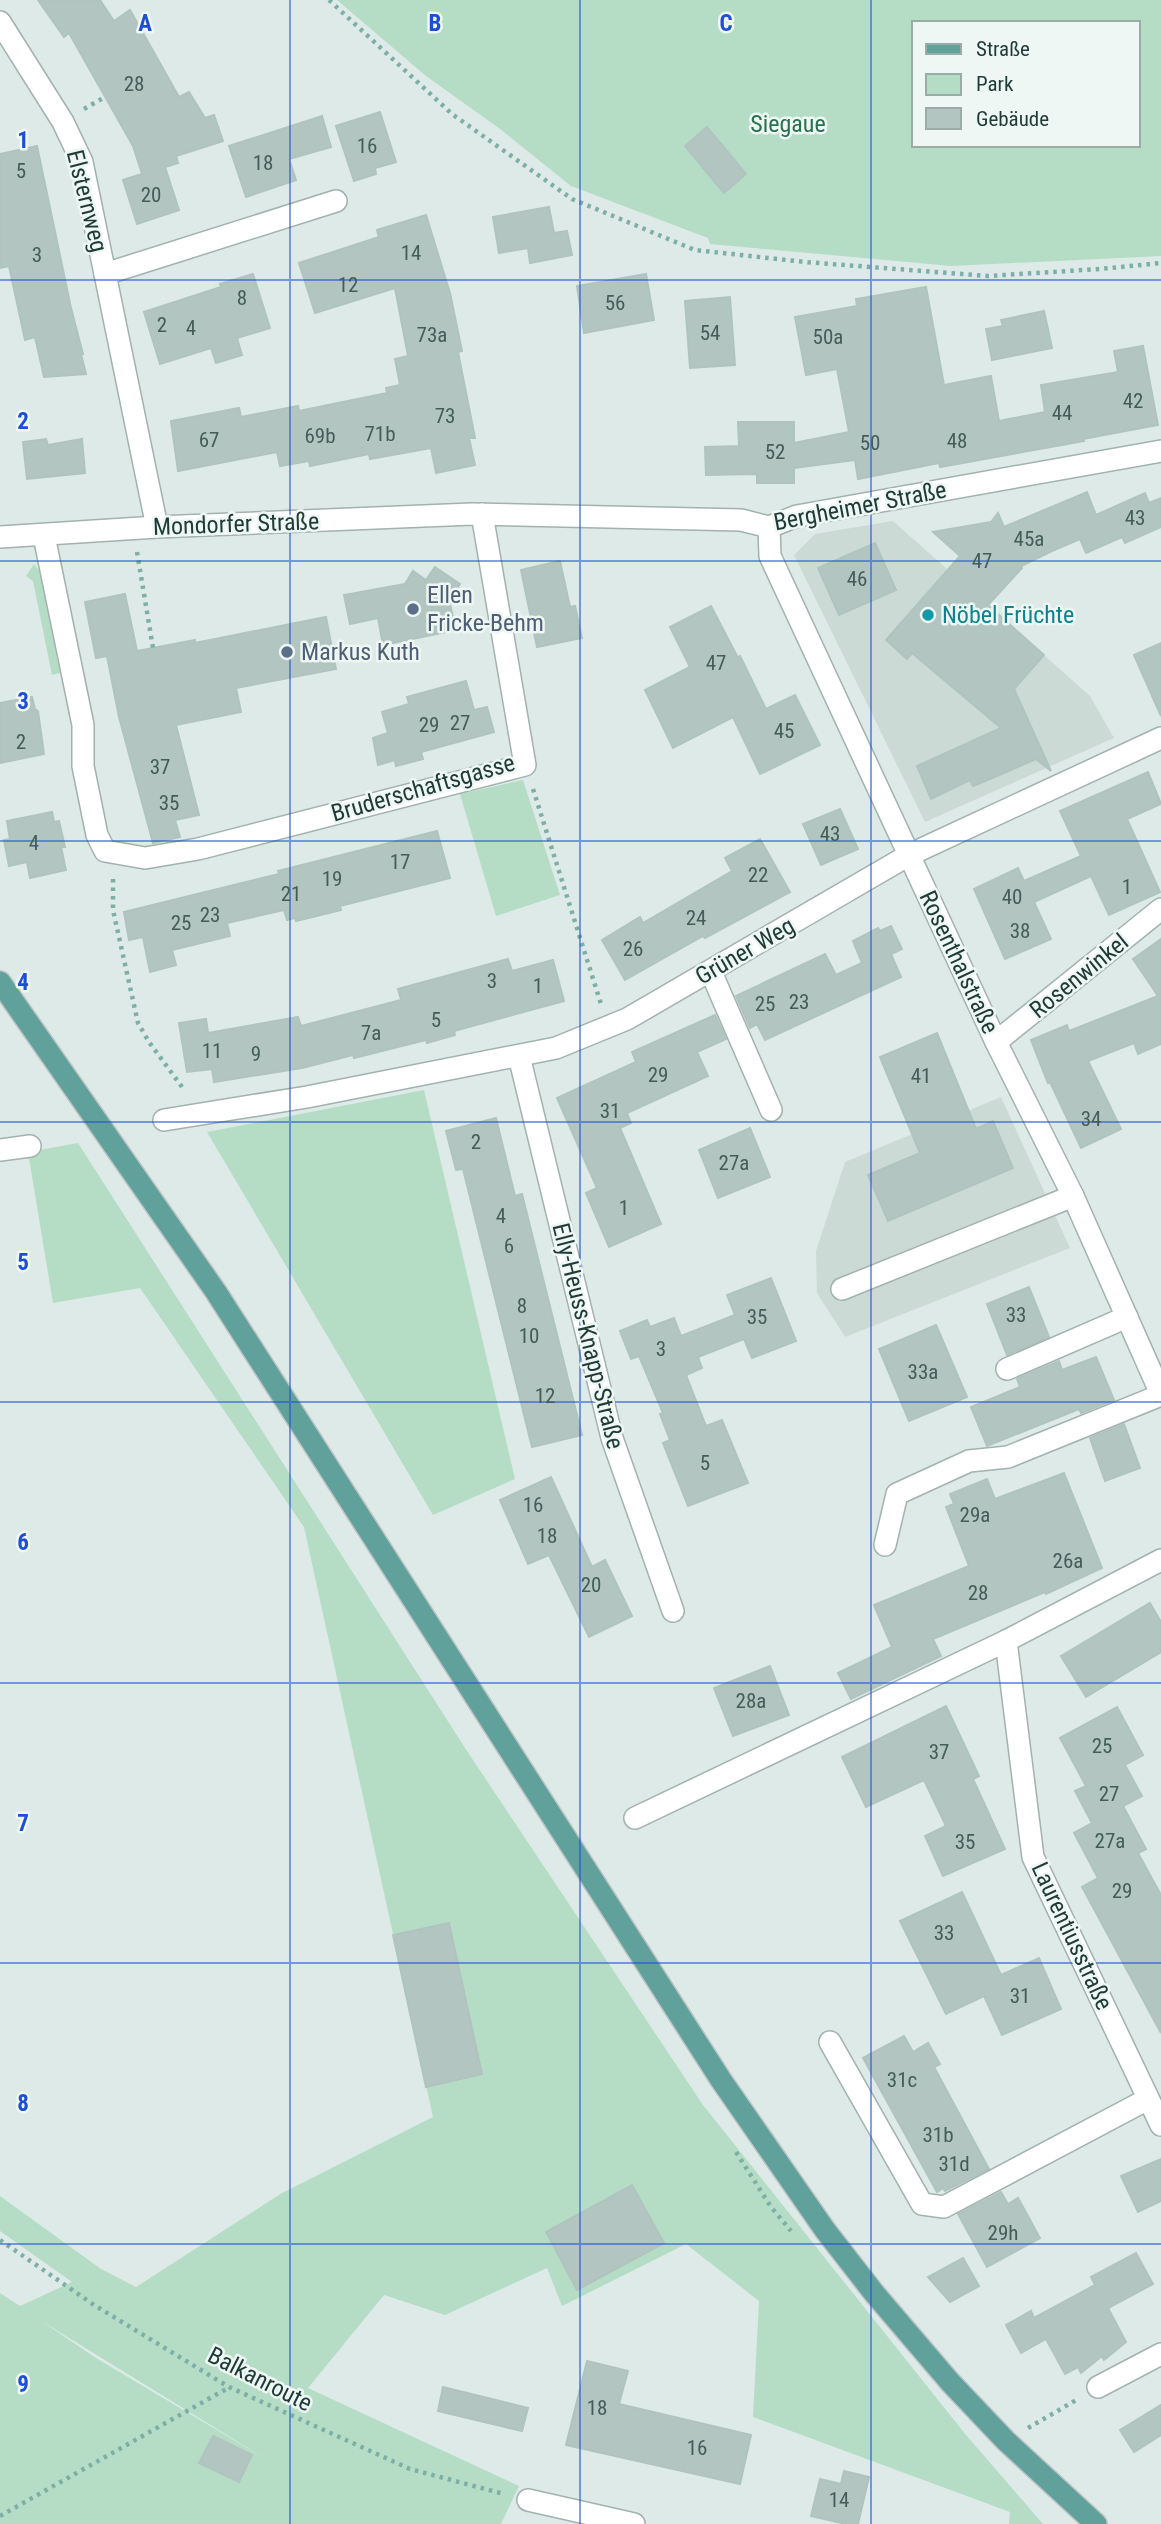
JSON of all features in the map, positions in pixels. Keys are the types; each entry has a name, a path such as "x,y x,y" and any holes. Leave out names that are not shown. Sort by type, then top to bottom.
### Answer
{"main road":[{"path":"0,982 216,1292 729,2091 825,2230 874,2293 950,2382 1006,2441 1096,2524"}],"street":[{"name":"Elsternweg","path":"0,22 63,122 82,162 157,527"},
{"name":"Elsternweg","path":"105,274 336,201"},
{"name":"Bergheimer Straße","path":"477,514 741,520 769,527 797,516 1161,452"},
{"name":"Mondorfer Straße","path":"0,537 157,527 477,514"},
{"name":"Bruderschaftsgasse","path":"121,855 145,858 198,849 524,765 477,514"},
{"name":"Rosenthalstraße","path":"769,527 769,556 996,1042 1073,1196 1161,1394"},
{"path":"44,536 83,725 83,766 97,835 105,851 121,855"},
{"name":"Grüner Weg","path":"202,1114 307,1097 556,1048 627,1019 909,855 1160,740"},
{"name":"Rosenwinkel","path":"996,1042 1161,909"},
{"path":"710,972 771,1110"},
{"name":"Elly-Heuss-Knapp-Straße","path":"519,1056 612,1438 673,1611"},
{"path":"164,1120 202,1114"},
{"path":"0,1150 30,1146"},
{"path":"842,1289 1073,1196"},
{"path":"1007,1369 1127,1317"},
{"path":"885,1545 897,1494 969,1461 1008,1457 1161,1394"},
{"path":"635,1818 1006,1641 1161,1560"},
{"name":"Laurentiusstraße","path":"1006,1641 1033,1857 1161,2125"},
{"path":"830,2042 922,2204 944,2207 1148,2099"},
{"path":"1098,2387 1161,2354"},
{"path":"528,2500 634,2524"}],"path":[{"path":"329,0 452,114 572,199 695,250 805,262 988,276 1100,270 1161,263"},
{"path":"134,529 153,648"},
{"path":"524,765 608,1027"},
{"path":"121,855 112,887 113,910 138,1023 202,1114"},
{"name":"Balkanroute","path":"0,2240 94,2305 229,2387 410,2469 528,2500"},
{"path":"0,2516 229,2387"},
{"path":"1006,2441 1098,2387"}],"shaded area":[{"path":"893,521 1090,696 1114,738 925,822 794,555 815,534"},
{"path":"1001,1097 1070,1248 845,1337 817,1293 816,1251 845,1162"}],"green space":[{"name":"Siegaue","path":"337,0 1161,0 1161,256 951,266 710,244 708,238 571,186 500,129 426,76"},
{"path":"34,564 40,572 60,673 52,675 33,581 26,576"},
{"path":"523,780 560,895 496,916 460,794"},
{"path":"424,1090 515,1479 433,1515 207,1132"},
{"path":"78,1143 467,1751 703,2105 966,2435 1043,2524 1009,2524 1010,2512 753,2417 759,2301 686,2244 562,2306 547,2268 445,2315 384,2295 308,2388 519,2486 501,2524 0,2524 0,2293 20,2306 72,2282 0,2231 0,2196 101,2269 136,2287 282,2193 433,2117 304,1527 140,1288 53,1303 28,1152","holes":["43,2322 264,2458 96,2358"]}],"building":[{"path":"38,0 100,0 114,21 130,10 179,97 189,92 205,118 214,115 223,141 176,156 178,163 165,167 179,210 137,224 123,180 142,174 133,146 69,33 64,37"},
{"path":"380,112 396,162 375,168 376,174 354,181 336,126"},
{"path":"322,116 331,147 289,159 296,180 246,197 229,146"},
{"path":"707,127 746,174 724,193 685,146"},
{"path":"37,146 86,374 44,377 35,337 25,340 9,266 0,268 0,154"},
{"path":"549,207 554,233 567,231 572,255 530,263 528,248 499,253 493,217"},
{"path":"426,215 450,293 462,351 458,352 475,438 469,438 475,465 436,473 431,448 370,459 369,454 310,466 309,461 280,466 277,452 178,471 171,421 239,408 241,417 298,406 299,411 387,393 386,388 400,385 395,359 408,356 395,288 315,313 299,263 379,237 377,230"},
{"path":"253,274 270,328 237,338 242,355 216,363 211,348 160,364 144,312"},
{"path":"646,274 654,320 584,333 577,286"},
{"path":"926,287 944,385 991,376 999,421 1045,412 1041,385 1118,372 1114,351 1143,346 1158,425 940,467 939,463 858,479 855,460 794,468 794,483 757,483 757,474 706,475 705,447 739,446 738,422 794,422 794,443 849,432 837,369 806,375 795,317 857,306 856,299"},
{"path":"730,297 735,365 690,368 685,301"},
{"path":"1044,311 1052,348 992,360 986,329 1003,326 1001,320"},
{"path":"46,439 48,445 82,439 85,473 27,479 23,442"},
{"path":"1087,492 1096,515 1145,493 1149,503 1161,498 1161,527 1125,543 1122,537 1086,553 1080,539 1052,551 1021,566 988,605 1044,655 1014,689 1051,771 1036,759 973,786 970,780 931,799 917,766 1001,728 912,653 907,659 886,640 960,556 933,532 991,522 998,513 1004,527"},
{"path":"875,543 896,590 839,615 818,568"},
{"path":"560,561 570,607 575,606 582,638 537,647 521,570"},
{"name":"Ellen Fricke-Behm","path":"435,567 460,584 449,600 456,630 383,645 378,618 350,624 344,595 405,584 413,571 426,580"},
{"path":"125,594 137,651 195,640 195,643 326,617 336,669 236,688 241,712 176,725 199,815 175,820 180,837 153,843 119,717 107,656 96,658 85,602"},
{"path":"711,606 766,709 795,695 820,745 760,774 733,717 673,748 645,690 690,667 670,627"},
{"path":"1161,643 1161,716 1134,655"},
{"path":"466,681 474,710 487,707 494,732 421,752 423,759 396,766 395,760 378,765 373,738 388,733 382,712 409,704 407,697"},
{"path":"32,697 38,711 44,754 0,763 0,703"},
{"path":"1148,772 1161,804 1127,819 1160,892 1109,915 1091,876 1034,902 1051,939 1005,959 974,889 1018,868 1024,881 1081,856 1060,811"},
{"path":"840,809 858,849 821,865 803,824"},
{"path":"52,812 54,822 59,821 65,847 61,847 66,870 30,878 27,862 9,866 4,840 10,839 7,821"},
{"path":"437,831 450,878 340,906 341,910 296,921 295,918 287,920 284,910 227,923 230,936 172,950 176,965 150,972 143,937 129,940 124,912"},
{"path":"760,839 790,892 705,938 703,936 625,980 602,940 640,917 643,923 732,871 725,858"},
{"path":"891,926 902,949 891,954 901,977 765,1040 757,1024 750,1028 736,996 825,954 836,975 862,963 853,941 878,928 880,931"},
{"path":"1161,939 1161,1044 1138,1054 1134,1043 1088,1061 1121,1129 1081,1148 1050,1082 1048,1083 1031,1040 1067,1025 1069,1031 1158,996 1133,959"},
{"path":"508,959 512,971 553,960 564,1001 454,1031 455,1035 427,1043 426,1040 302,1068 214,1082 212,1069 187,1072 179,1023 206,1019 208,1033 298,1017 301,1026 401,1000 398,989"},
{"path":"715,1015 726,1039 697,1052 708,1076 627,1113 631,1123 620,1128 661,1224 609,1247 586,1193 597,1188 557,1098 636,1062 632,1052"},
{"path":"937,1033 976,1129 993,1121 1013,1168 888,1221 868,1175 920,1153 880,1057"},
{"path":"496,1118 515,1196 522,1194 582,1435 532,1447 463,1169 456,1170 446,1131"},
{"path":"750,1128 770,1177 718,1198 699,1150"},
{"path":"771,1278 796,1341 752,1358 744,1339 698,1357 702,1368 686,1375 706,1426 722,1420 748,1483 688,1506 663,1443 670,1440 660,1414 663,1413 639,1356 631,1359 620,1331 647,1320 650,1327 674,1318 681,1336 735,1315 727,1295"},
{"path":"1029,1287 1049,1337 1007,1355 987,1304"},
{"path":"936,1325 967,1397 909,1421 879,1349"},
{"path":"1096,1357 1114,1400 1081,1413 1079,1409 987,1446 971,1407 1020,1387 1017,1379 1059,1361 1062,1370"},
{"path":"1124,1424 1140,1468 1105,1481 1090,1438"},
{"path":"1064,1473 1102,1568 1046,1594 1045,1592 933,1639 941,1656 851,1699 838,1673 892,1647 874,1605 969,1566 946,1507 954,1504 950,1494 987,1479 995,1499"},
{"path":"551,1477 592,1567 605,1560 632,1616 589,1637 549,1555 528,1564 500,1500"},
{"path":"1150,1603 1161,1622 1161,1652 1086,1697 1061,1656"},
{"path":"770,1666 789,1715 733,1736 714,1688"},
{"path":"946,1706 979,1776 973,1779 1005,1849 943,1876 925,1836 946,1826 924,1780 866,1807 842,1757"},
{"path":"1117,1707 1143,1755 1125,1765 1142,1796 1123,1806 1146,1849 1138,1853 1161,1895 1161,2033 1082,1887 1098,1878 1074,1833 1092,1823 1075,1791 1086,1786 1060,1738"},
{"path":"962,1892 1001,1975 1039,1958 1061,2009 1002,2035 984,1996 946,2014 900,1921"},
{"path":"449,1923 482,2074 426,2087 393,1935"},
{"path":"904,2036 913,2052 928,2043 940,2064 934,2067 989,2169 945,2191 943,2188 937,2192 863,2058"},
{"path":"1161,2159 1161,2201 1138,2212 1121,2176"},
{"path":"632,2185 664,2243 577,2290 546,2232"},
{"path":"1001,2192 1008,2204 1018,2198 1040,2238 987,2267 958,2214"},
{"path":"1136,2253 1153,2284 1108,2308 1126,2342 1104,2360 1102,2356 1081,2373 1078,2367 1065,2374 1046,2339 1021,2353 1006,2325 1031,2311 1034,2318 1095,2285 1091,2277"},
{"path":"963,2258 979,2286 950,2302 928,2277"},
{"path":"587,2361 628,2371 619,2404 751,2435 740,2484 566,2445"},
{"path":"443,2387 528,2408 522,2431 438,2411"},
{"path":"1161,2405 1161,2435 1134,2452 1120,2430"},
{"path":"213,2436 252,2455 239,2482 199,2463"},
{"path":"844,2471 869,2477 858,2524 811,2516 820,2479 841,2484"}],"place":[{"name":"Ellen Fricke-Behm","path":"413,609"},
{"name":"Nöbel Früchte","path":"928,615"},
{"name":"Markus Kuth","path":"287,652"}]}
